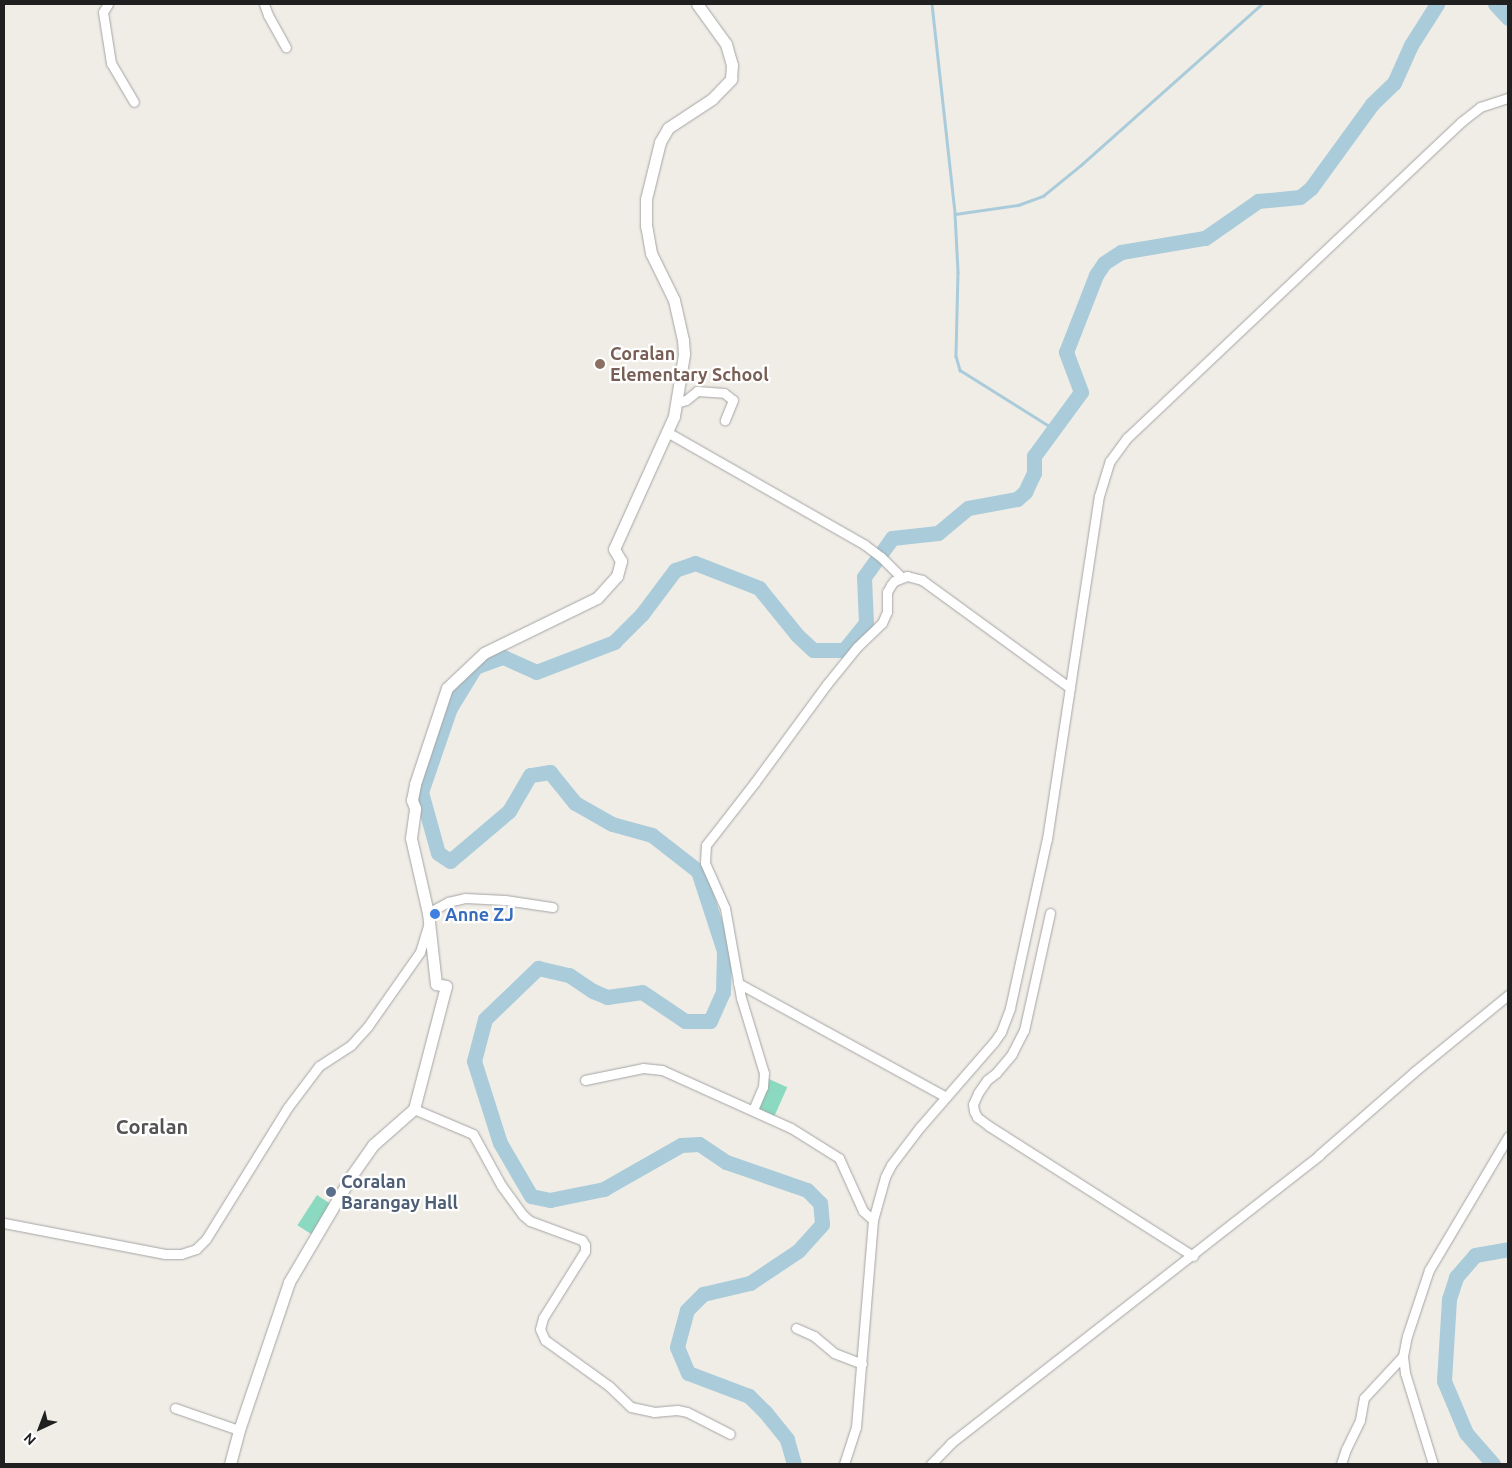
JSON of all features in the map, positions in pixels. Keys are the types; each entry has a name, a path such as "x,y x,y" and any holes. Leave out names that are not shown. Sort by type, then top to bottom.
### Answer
{"street":[{"path":"108,4 103,12 111,63 134,102"},
{"path":"264,4 286,47"},
{"path":"230,1464 239,1430 282,1298 297,1267 373,1145 414,1109 446,986 436,984 429,916 411,838 415,808 412,800 415,784 447,688 484,653 597,598 617,576 621,562 614,549 655,454 668,432 674,416 684,354 683,340 674,300 652,253 646,226 646,199 660,142 668,128 712,99 731,79 732,65 726,44 697,4"},
{"path":"844,1464 856,1427 873,1220 885,1177 891,1165 1001,1032 1010,1008 1047,839 1099,496 1110,461 1119,448 1461,122 1480,107 1508,98"},
{"path":"676,402 686,400 697,391 724,393 733,400 725,420"},
{"path":"668,432 869,548 901,577"},
{"path":"753,1110 763,1087 764,1073 750,1032 738,983 725,908 705,863 706,844 836,671 882,623 887,612 887,592 894,581 901,577 912,576 922,580 1070,688"},
{"path":"4,1223 164,1254 181,1254 196,1249 206,1239 288,1107 319,1066 351,1045 368,1026 420,952 429,916 448,902 465,898 519,901 552,907"},
{"path":"1050,913 1024,1030 1012,1054 996,1073 987,1080 973,1104 977,1117 1193,1256"},
{"path":"738,983 946,1097"},
{"path":"931,1464 952,1443 1193,1256 1319,1155 1414,1072 1508,995"},
{"path":"585,1080 653,1068 681,1077 717,1096 791,1128 838,1158 863,1212 873,1220"},
{"path":"973,1068 987,1080"},
{"path":"414,1109 473,1134 501,1185 523,1215 530,1221 582,1240 585,1245 585,1251 543,1318 540,1329 545,1340 609,1386 631,1407 654,1412 677,1410 687,1412 730,1434"},
{"path":"1434,1464 1405,1373 1403,1356 1412,1315 1429,1270 1508,1137"},
{"path":"796,1328 814,1336 834,1353 862,1364"},
{"path":"1341,1464 1360,1420 1364,1398 1403,1356"},
{"path":"175,1408 239,1430"}],"green space":[{"path":"769,1079 787,1087 774,1117 756,1109"},
{"path":"317,1195 334,1206 314,1236 297,1225"}],"waterway":[{"path":"932,4 955,214 958,272 956,356 960,370 1054,429"},
{"path":"955,214 1018,205 1043,196 1081,165 1262,4"},
{"path":"794,1464 787,1439 765,1412 749,1396 688,1373 677,1347 687,1310 703,1294 750,1283 798,1251 822,1224 820,1203 807,1190 726,1162 699,1144 681,1145 604,1189 550,1200 531,1196 500,1143 474,1061 485,1019 538,968 569,975 593,991 607,997 642,992 685,1021 710,1021 723,992 724,951 698,871 652,835 612,824 575,803 550,772 530,775 509,811 450,861 438,853 421,792 450,708 475,667 503,657 536,672 614,642 642,614 675,570 695,563 759,588 797,635 813,650 844,650 866,623 864,577 892,538 938,533 968,508 1017,499 1025,492 1034,473 1034,456 1081,392 1066,352 1096,275 1104,263 1121,252 1205,238 1258,201 1300,197 1311,188 1372,104 1394,83 1411,45 1437,4"},
{"path":"1495,4 1508,18"},
{"path":"1493,1464 1466,1433 1444,1381 1449,1299 1456,1277 1475,1255 1508,1249"}],"place":[{"name":"Coralan Elementary School","path":"600,364"},
{"name":"Anne ZJ","path":"435,914"},
{"name":"Coralan Barangay Hall","path":"331,1192"}],"district":[{"name":"Coralan","path":"152,1126"}]}
